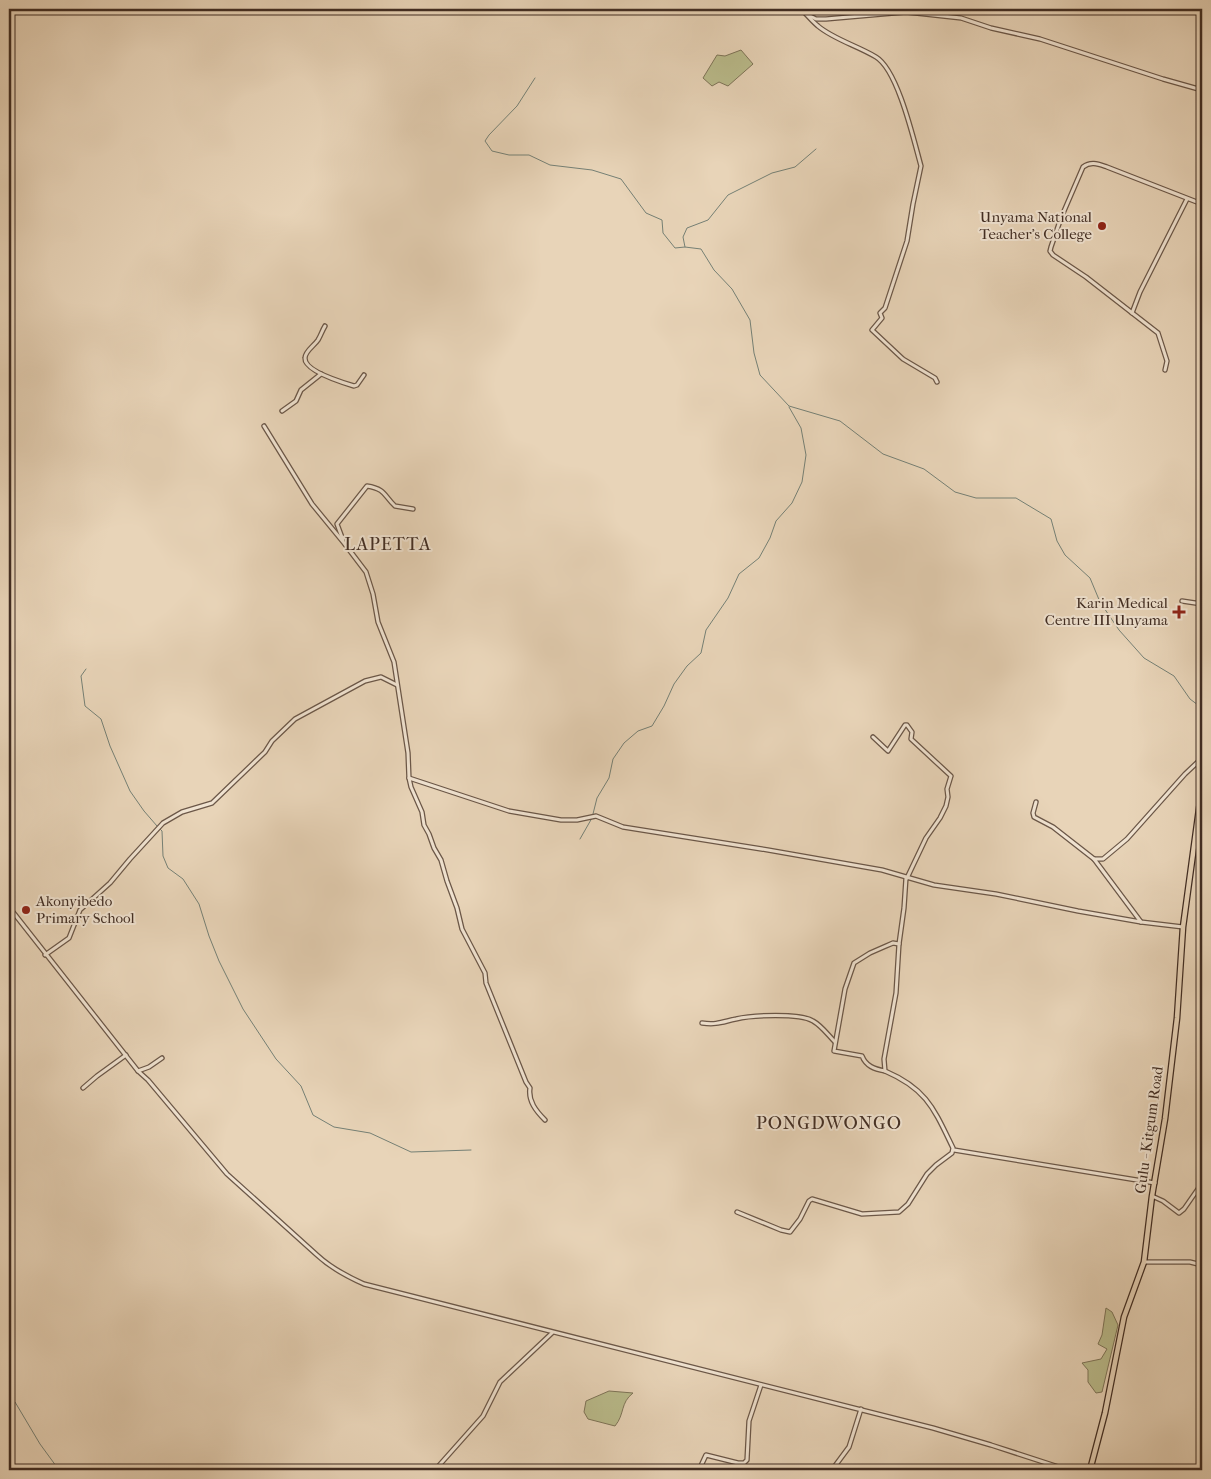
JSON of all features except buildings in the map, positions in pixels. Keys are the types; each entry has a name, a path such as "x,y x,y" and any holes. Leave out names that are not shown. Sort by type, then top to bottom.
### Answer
{"main road":[{"name":"Gulu - Kitgum Road","path":"1090,1470 1105,1413 1124,1317 1144,1262 1152,1196 1165,1119 1177,1018 1183,927 1202,787"}],"street":[{"path":"800,9 820,20 906,12 961,18 991,28 1040,39 1202,90"},
{"path":"804,12 819,27 876,57 891,76 901,100 921,166 921,173 913,204 907,241 885,308 880,313 882,318 872,330 903,359 935,378 937,382"},
{"path":"1165,370 1167,361 1158,333 1050,251 1061,218 1083,167 1088,164 1094,163 1107,167 1202,204"},
{"path":"1132,313 1140,292 1188,198"},
{"path":"326,326 316,342 309,348 304,359 308,366 322,374 354,386 357,386 364,375"},
{"path":"282,412 296,401 301,390 314,378 322,374"},
{"path":"264,426 312,504 366,572 373,594 378,622 394,662 408,753 409,778 422,812 424,825 441,860 462,929 486,973 486,984 530,1088 531,1101 545,1120"},
{"path":"344,543 337,524 368,486 384,493 395,506 413,509"},
{"path":"1182,601 1202,604"},
{"path":"45,955 69,938 80,910 110,883 163,823 182,812 212,803 297,718 365,681 380,677 397,685"},
{"path":"873,737 888,751 906,725 912,732 912,739 951,776 947,789 946,806 926,838 907,878 898,944 896,993 884,1059 885,1071"},
{"path":"1094,859 1102,859 1127,839 1185,774 1202,758"},
{"path":"409,778 509,811 561,820 577,820 596,816 623,827 882,870 934,885 1014,897 1141,922 1183,927"},
{"path":"1036,802 1033,813 1034,817 1053,827 1094,859 1141,922"},
{"path":"9,907 138,1071 148,1080 227,1174 331,1268 364,1284 552,1333 861,1409 990,1445 1068,1470"},
{"path":"898,944 893,943 870,953 854,964 846,984 834,1051 862,1056 870,1067 885,1071 912,1085 932,1106 954,1150"},
{"path":"702,1024 716,1025 737,1018 757,1016 800,1016 815,1022 836,1043"},
{"path":"83,1088 126,1055"},
{"path":"138,1071 149,1067 162,1058"},
{"path":"954,1150 1154,1183"},
{"path":"737,1212 790,1232 812,1199 862,1214 899,1212 908,1204 927,1174 939,1162 951,1155 954,1150"},
{"path":"1152,1196 1163,1201 1178,1213 1183,1210 1200,1186"},
{"path":"1144,1262 1190,1262 1202,1265"},
{"path":"435,1470 482,1416 500,1382 552,1333"},
{"path":"699,1470 706,1455 738,1463 745,1462 748,1458 747,1434 749,1421 761,1385"},
{"path":"832,1470 849,1447 861,1409"}],"green space":[{"path":"741,50 753,64 728,86 719,82 712,86 703,78 717,55 725,56"},
{"path":"1106,1308 1112,1312 1118,1325 1102,1392 1096,1393 1088,1382 1088,1370 1082,1363 1101,1359 1107,1349 1098,1344 1102,1335"},
{"path":"609,1391 633,1393 626,1401 615,1426 588,1419 584,1412 586,1401"}],"waterway":[{"path":"535,78 517,106 485,141 492,151 509,155 529,155 550,165 592,170 621,179 646,213 662,220 663,233 675,248 701,249 714,270 732,289 750,320 754,353 760,375 789,406 840,421 883,454 924,469 955,492 976,498 1016,498 1051,519 1057,541 1065,555 1090,578 1100,602 1119,630 1144,658 1174,676 1190,699 1202,708"},
{"path":"685,247 683,237 687,228 708,220 728,195 772,173 795,167 816,149"},
{"path":"593,814 597,798 609,778 613,759 624,743 638,731 652,726 674,684 687,666 701,653 706,630 728,598 739,574 759,558 770,538 776,521 792,503 802,482 806,455 801,428 789,407"},
{"path":"86,669 81,676 85,706 101,719 110,746 130,791 157,826"},
{"path":"580,839 592,818"},
{"path":"160,829 162,831 163,856 168,868 183,879 199,904 219,961 243,1009 276,1059 301,1086 313,1115 334,1127 370,1133 411,1152 471,1150"},
{"path":"9,1397 15,1402 40,1444 59,1470"}],"place":[{"name":"Unyama National Teacher's College","path":"1102,226"},
{"name":"Karin Medical Centre III Unyama","path":"1179,612"},
{"name":"Akonyibedo Primary School","path":"26,910"}],"district":[{"name":"LAPETTA","path":"388,544"},
{"name":"PONGDWONGO","path":"829,1123"}]}
